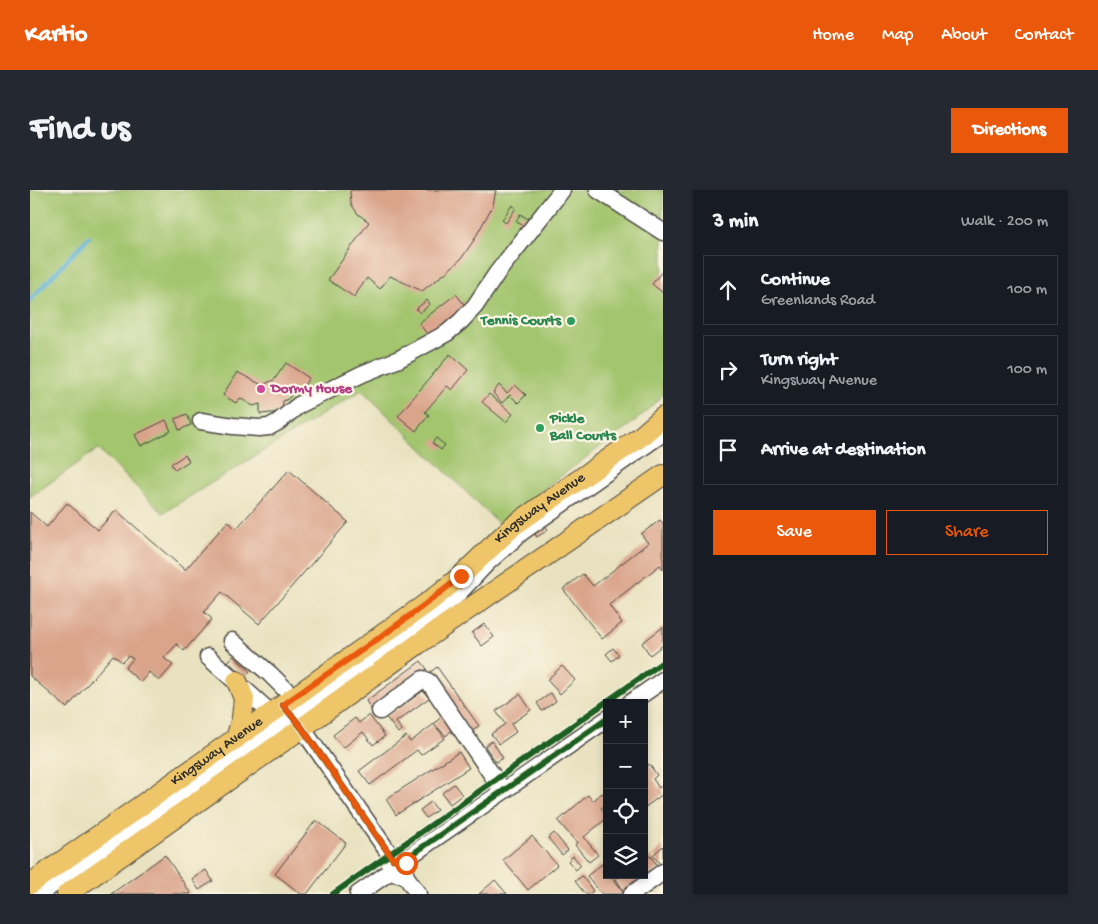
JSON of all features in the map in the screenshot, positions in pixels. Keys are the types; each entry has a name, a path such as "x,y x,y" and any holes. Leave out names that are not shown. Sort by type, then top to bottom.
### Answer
{"main road":[{"name":"Kingsway Avenue","path":"67,894 288,712 348,660 430,601 461,576 512,526 640,437 658,433"},
{"name":"Kingsway Avenue","path":"30,884 236,739 418,644 663,475"},
{"path":"236,739 242,718 244,699 237,682"}],"street":[{"path":"201,421 250,427 269,427 299,405 362,374 399,359 447,333 461,322 475,306 497,273 562,190"},
{"path":"598,190 663,232"},
{"path":"232,641 270,674 288,712 418,894"},
{"path":"208,657 237,682 288,712"},
{"path":"380,711 423,679 429,682 503,791"},
{"path":"636,699 663,680"},
{"path":"40,894 288,712"},
{"path":"358,894 603,722"},
{"path":"632,894 663,872"}],"green space":[{"path":"30,190 663,190 663,395 639,418 498,523 362,390 163,513 98,449 30,497"}],"building":[{"path":"351,190 496,190 493,205 461,259 422,291 390,276 380,289 367,278 354,297 328,280 369,222 358,214 351,204"},
{"path":"512,205 516,208 506,223 502,220"},
{"path":"520,214 528,219 523,226 516,221"},
{"path":"663,270 663,293 652,284"},
{"path":"456,294 467,308 430,338 419,323"},
{"path":"427,300 430,304 420,313 416,309"},
{"path":"450,354 468,370 452,390 447,386 425,412 429,415 416,431 398,416"},
{"name":"Dormy House","path":"286,363 309,378 301,390 297,387 288,399 283,401 282,412 260,414 260,404 253,406 240,398 236,403 223,395 237,372 262,385 274,380"},
{"path":"499,385 507,393 515,385 526,395 518,403 510,395 502,403 493,393"},
{"path":"489,394 513,414 506,422 482,402"},
{"path":"187,414 191,425 179,430 175,419"},
{"path":"166,420 171,431 141,446 135,435"},
{"path":"436,438 445,445 441,450 432,443"},
{"path":"185,455 189,461 175,470 171,464"},
{"path":"289,470 348,522 259,624 222,592 204,612 212,619 184,651 177,644 164,658 173,665 159,681 149,672 141,682 125,668 133,659 128,656 122,662 113,655 67,708 30,676 30,512 47,527 67,503 98,530 116,510 185,570 228,521 236,529"},
{"path":"660,520 663,523 663,570 660,565 609,605 622,623 602,639 563,589 583,574 593,586 648,543 641,534"},
{"path":"544,523 548,530 537,537 533,531"},
{"path":"484,624 494,637 482,646 472,633"},
{"path":"663,627 663,645 650,655 642,643"},
{"path":"613,648 619,655 612,661 606,654"},
{"path":"233,656 250,671 245,676 228,662"},
{"path":"421,661 427,669 371,709 366,701"},
{"path":"562,666 575,680 560,694 547,680"},
{"path":"437,667 479,726 471,732 429,673"},
{"path":"423,691 429,698 396,722 402,730 398,733 386,717"},
{"path":"551,693 556,701 542,711 537,703"},
{"path":"520,694 531,710 511,724 516,732 499,744 491,734 505,724 496,711"},
{"path":"369,715 385,736 373,745 363,732 343,748 333,735 355,718 359,723"},
{"path":"442,716 454,728 446,736 434,724"},
{"path":"434,724 445,738 421,755 417,750 370,785 359,771 406,736 410,742"},
{"path":"492,741 503,758 496,762 485,746"},
{"path":"459,752 469,768 396,815 386,799"},
{"path":"648,765 657,775 653,779 659,788 663,785 663,794 648,805 648,789"},
{"path":"454,784 462,795 450,804 442,793"},
{"path":"603,794 603,806 601,808 603,810 603,821 584,837 598,855 589,862 575,845 577,843 558,821 588,795 593,801"},
{"path":"431,802 437,810 426,818 420,810"},
{"path":"316,820 346,843 307,894 301,894 275,874"},
{"path":"554,833 568,850 562,855 548,838"},
{"path":"532,836 557,865 528,890 503,860"},
{"path":"663,846 663,868 653,855"},
{"path":"165,855 191,894 111,894"},
{"path":"573,856 581,865 576,870 568,861"},
{"path":"651,856 659,868 648,876 648,858"},
{"path":"602,864 603,879 613,879 624,892 621,894 602,894 587,876"},
{"path":"206,870 213,881 199,890 192,879"},
{"path":"582,876 593,891 589,894 585,894 575,881"},
{"path":"616,879 643,879 624,892"},
{"path":"495,880 507,894 479,894"}],"waterway":[{"path":"30,300 89,237"}],"cycle path":[{"path":"333,894 663,662"},
{"path":"283,705 302,728 393,859"},
{"path":"404,860 603,722"}],"place":[{"name":"Tennis Courts","path":"571,321"},
{"name":"Dormy House","path":"261,389"},
{"name":"Pickle Ball Courts","path":"540,428"}],"route":[{"path":"406,863 397,857 393,859 302,728 283,705 430,601 461,576"}]}
